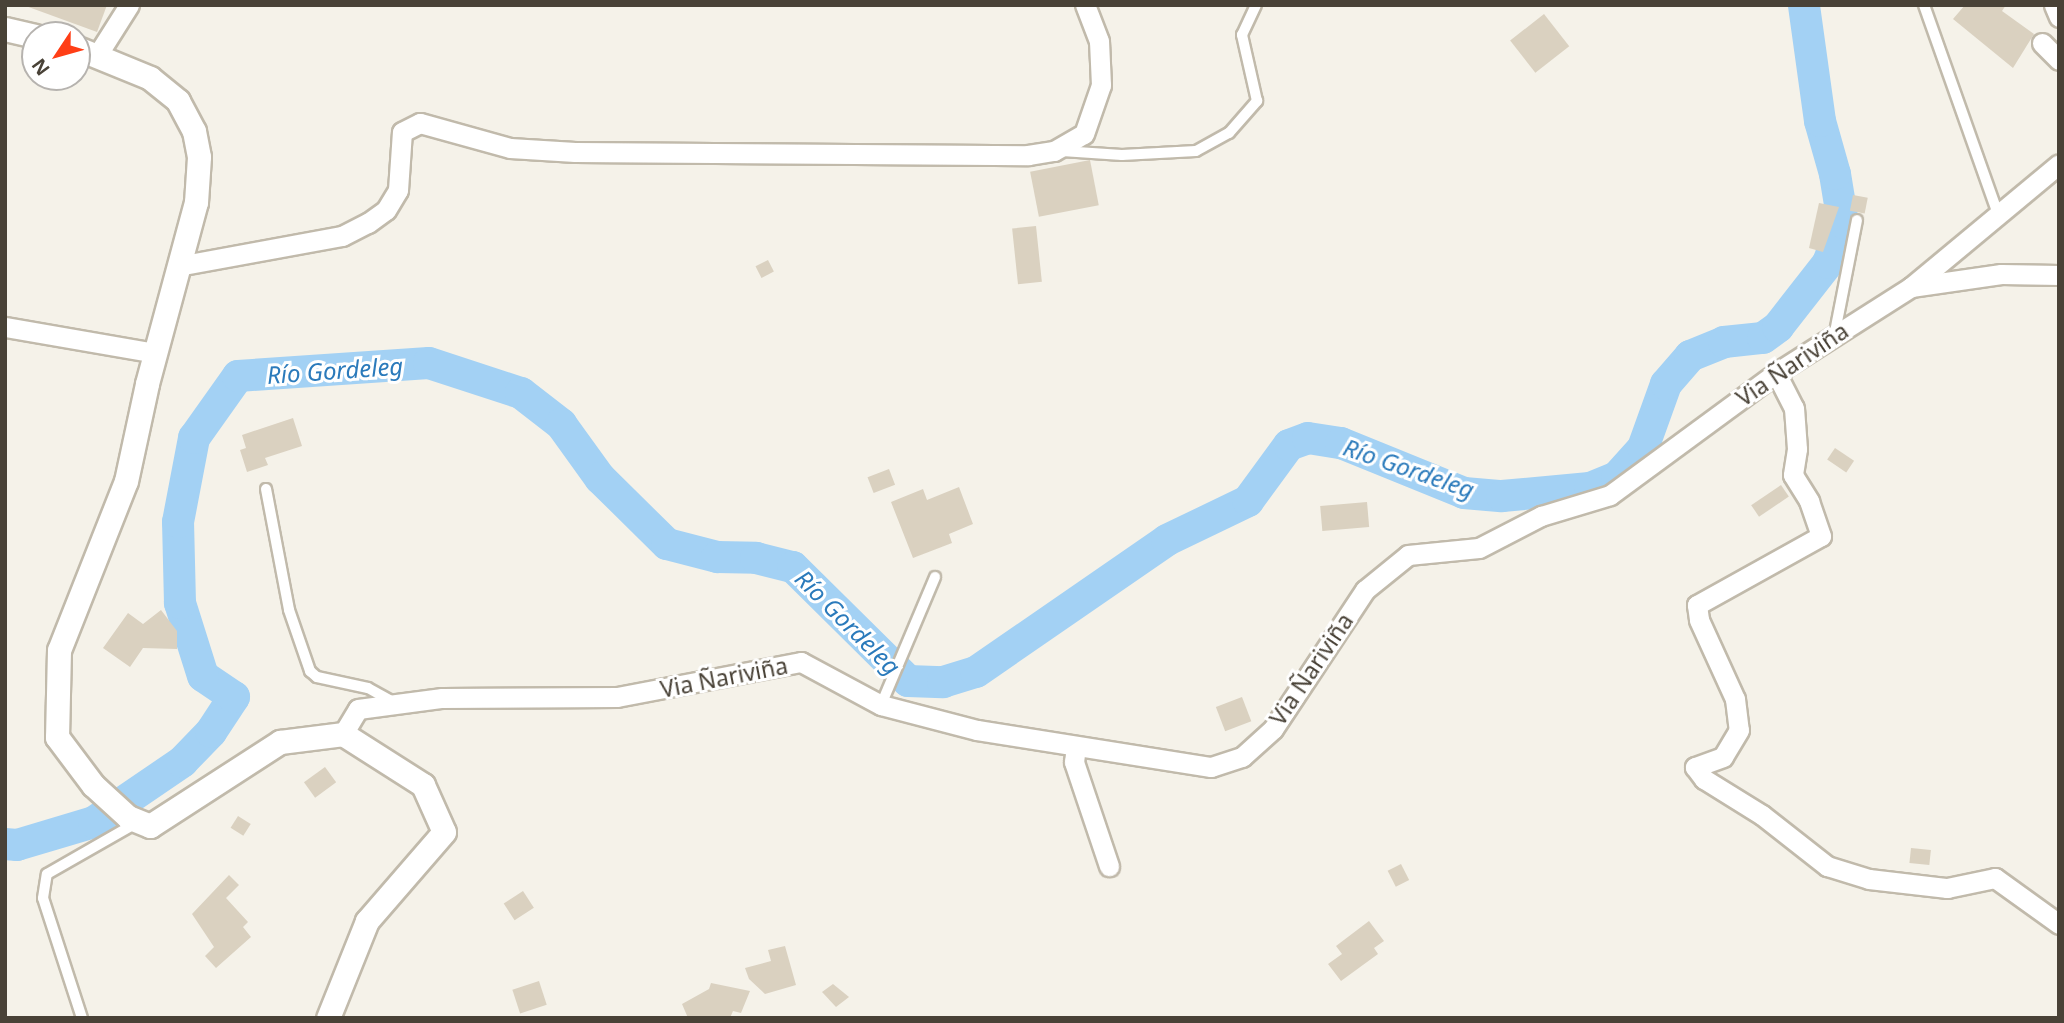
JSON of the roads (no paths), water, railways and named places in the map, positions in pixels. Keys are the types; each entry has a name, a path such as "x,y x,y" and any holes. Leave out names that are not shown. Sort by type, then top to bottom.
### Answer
{"street":[{"path":"91,47 129,5"},
{"path":"178,266 342,236 368,223 386,210 398,190 402,132 420,124 510,148 563,152 1028,155 1054,151 1084,134 1101,85 1099,41 1085,5"},
{"path":"2054,5 2059,18"},
{"path":"2042,43 2059,60"},
{"path":"91,53 150,78 178,101 194,131 199,157 196,202 155,353 126,481 91,576 59,650 57,737 104,794 133,819 150,826 280,742 343,734 423,785 444,832 367,921 328,1018"},
{"name":"Via Ñariviña","path":"343,734 358,709 442,698 617,698 801,662 977,730 1211,767 1242,757 1273,729 1365,590 1408,555 1479,548 1541,516 1609,495 1835,332 1911,287 2059,164"},
{"path":"1911,287 2001,274 2059,275"},
{"path":"5,327 155,353"},
{"path":"1776,373 1794,408 1797,449 1793,475 1821,536 1697,605 1699,620 1735,699 1739,730 1723,757 1695,767 1703,779 1762,815 1827,866 1869,879 1947,888 1995,878 2059,924"},
{"path":"1076,746 1074,762 1109,866"}],"lane":[{"path":"1054,151 1122,155 1196,151 1229,133 1257,101 1242,35 1256,5"},
{"path":"1924,5 1998,214"},
{"path":"1835,332 1857,220"},
{"path":"266,489 289,610 310,671 317,677 368,688 397,704"},
{"path":"885,696 935,577"},
{"path":"82,1018 43,898 47,874 133,819"}],"waterway":[{"name":"Río Gordeleg","path":"5,844 17,845 94,822 182,762 211,732 234,697 203,676 180,603 178,522 194,438 238,376 429,363 521,393 561,424 600,478 667,544 717,557 756,558 793,567 908,681 943,682 976,672 1167,540 1248,501 1289,445 1308,438 1341,443 1464,493 1502,496 1590,488 1617,477 1643,448 1666,384 1690,356 1724,342 1763,338 1778,327 1828,263 1843,223 1835,174 1820,121 1804,5"}]}
